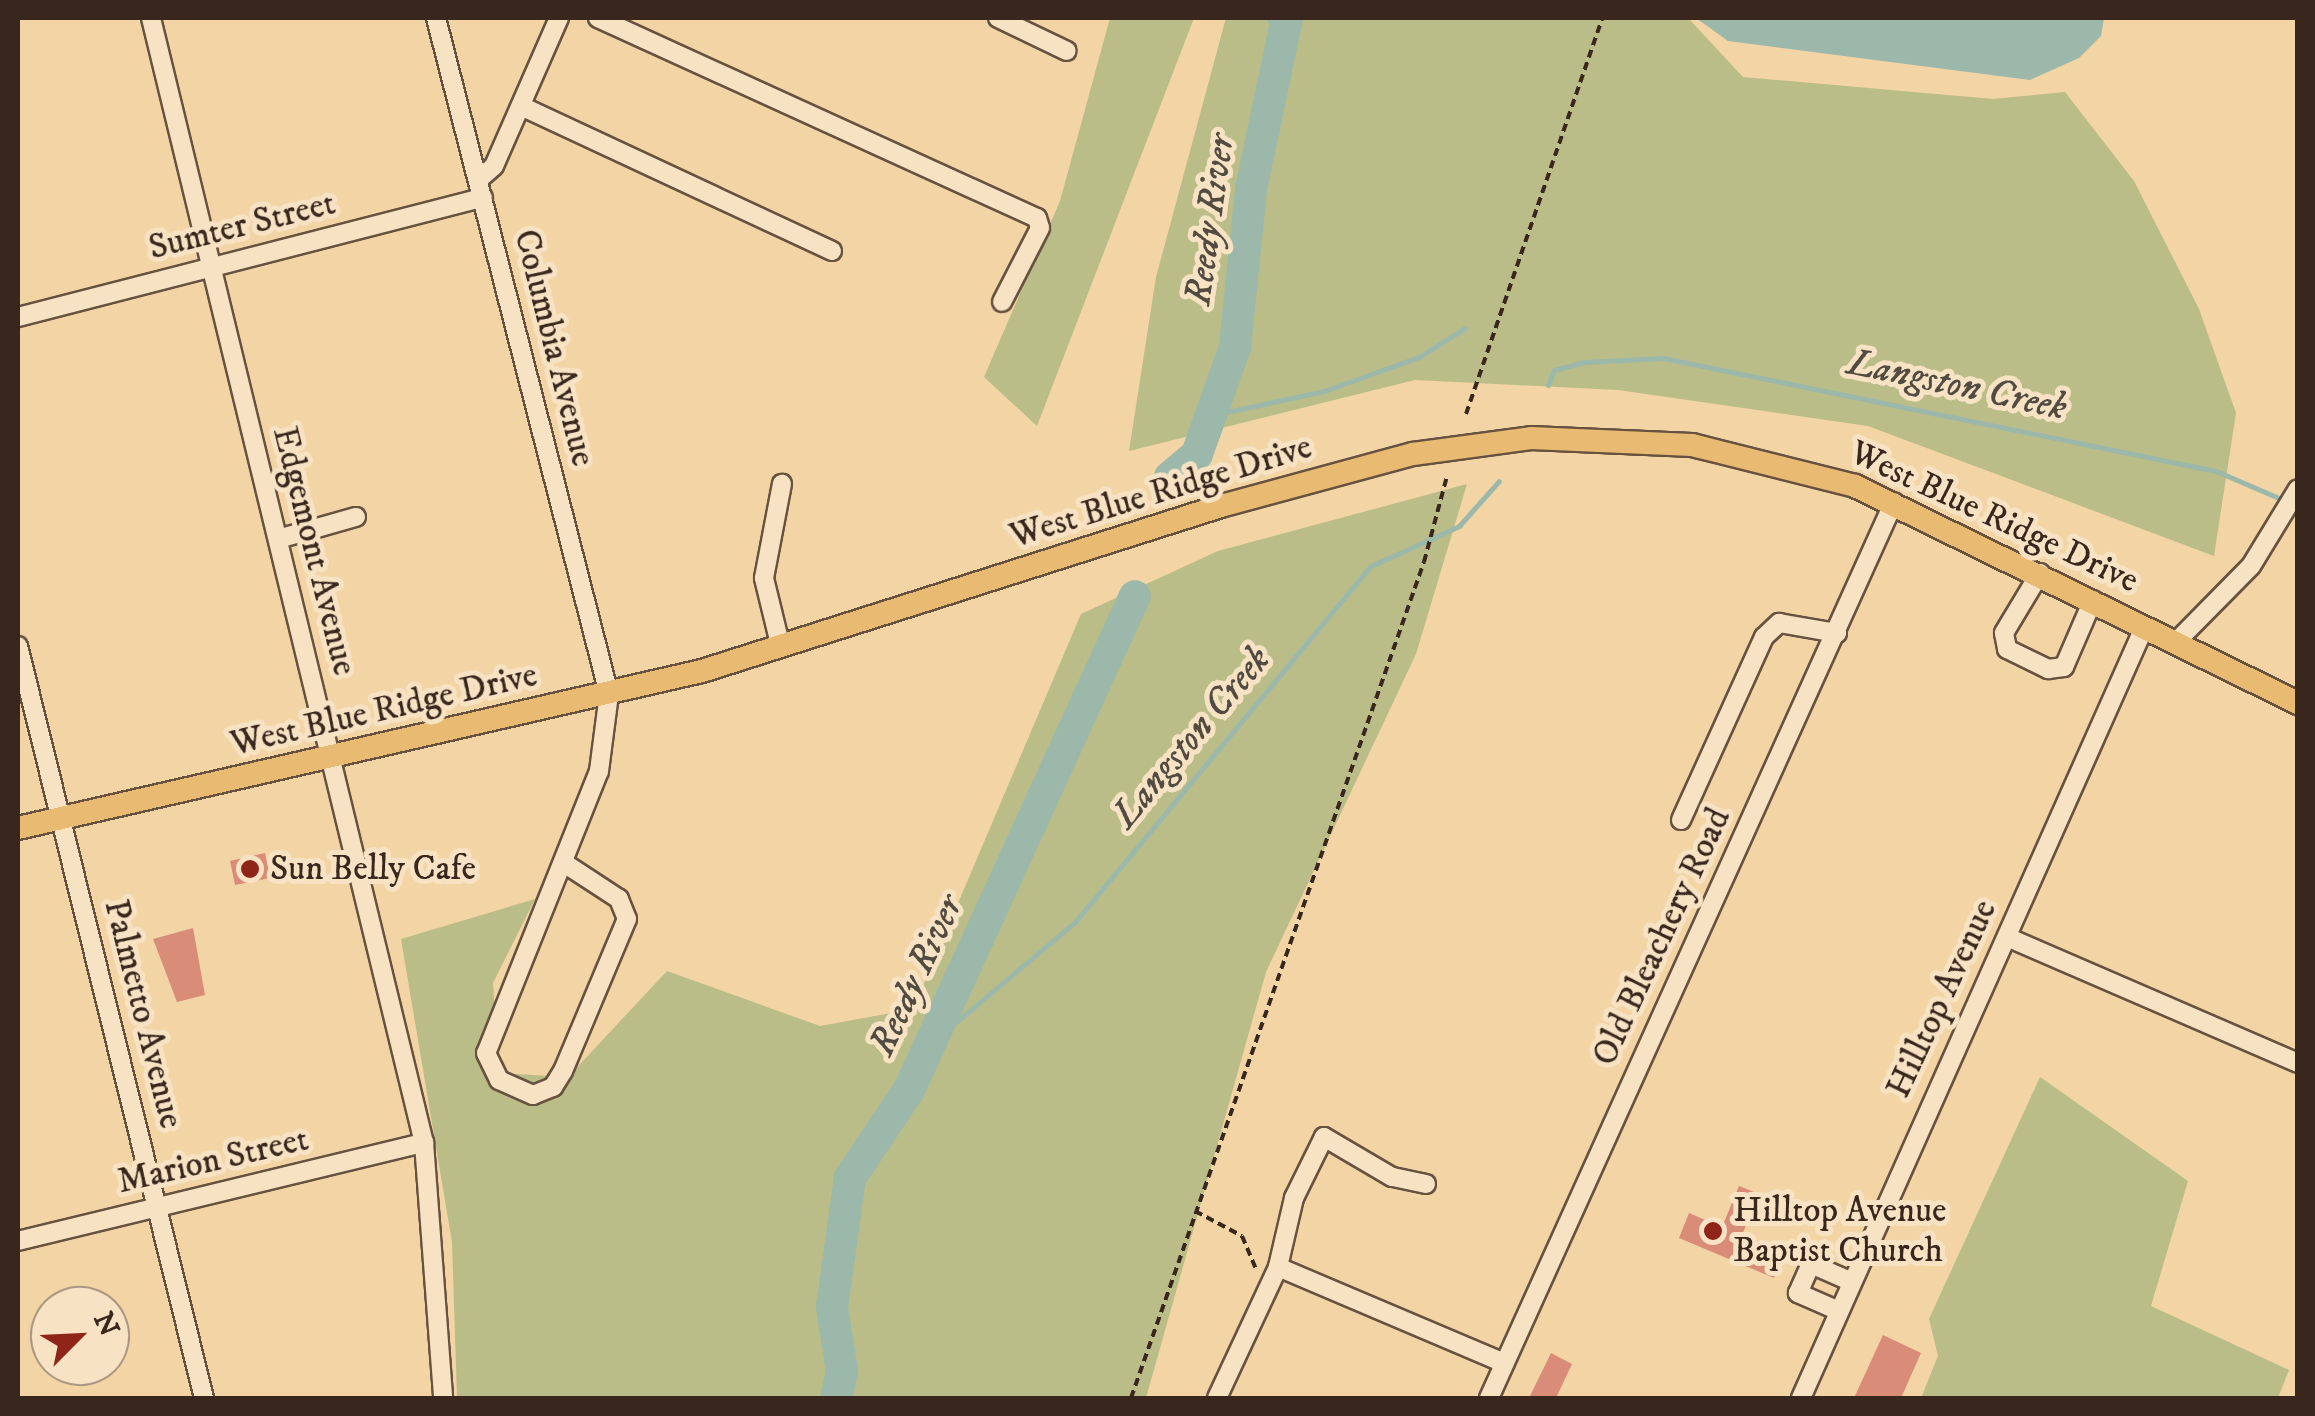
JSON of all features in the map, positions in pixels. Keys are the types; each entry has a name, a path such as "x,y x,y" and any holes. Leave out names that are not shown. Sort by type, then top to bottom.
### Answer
{"main road":[{"name":"West Blue Ridge Drive","path":"18,828 609,694 781,648 1222,506 1477,444 1579,437 1692,445 1799,468 1894,502 2298,703"}],"street":[{"name":"Edgemont Avenue","path":"151,18 424,1144 443,1398"},
{"name":"Columbia Avenue","path":"436,18 609,694 608,740 564,862 486,1053 499,1080 515,1091 533,1095 553,1086 627,920 619,899 564,862"},
{"path":"480,189 494,166 558,18"},
{"path":"598,18 1037,218 1040,228 1002,302"},
{"path":"998,18 1067,51"},
{"path":"521,106 832,251"},
{"name":"Sumter Street","path":"18,317 212,268 480,189"},
{"path":"781,648 764,578 782,484"},
{"path":"2176,644 2251,566 2298,488"},
{"name":"Old Bleachery Road","path":"1489,1398 1894,502"},
{"path":"278,538 356,517"},
{"path":"2040,573 2004,633 2007,649 2048,669 2064,667 2093,600"},
{"path":"1681,820 1764,637 1780,623 1837,634"},
{"name":"Hilltop Avenue","path":"1801,1398 2144,628"},
{"name":"Palmetto Avenue","path":"18,646 204,1398"},
{"path":"2007,937 2298,1063"},
{"path":"1217,1398 1278,1266 1294,1198 1324,1137 1392,1176 1426,1184"},
{"name":"Marion Street","path":"18,1241 424,1144"},
{"path":"1839,1310 1798,1293 1811,1264 1850,1281"},
{"path":"1278,1266 1504,1363"}],"path":[{"path":"1466,414 1602,18"},
{"path":"1131,1398 1424,562 1447,476"}],"green space":[{"path":"1110,18 1194,18 1037,426 984,377 1060,201"},
{"path":"1226,18 1688,18 1743,77 1993,99 2065,92 2134,181 2199,309 2236,413 2214,556 1868,426 1618,390 1415,380 1129,451 1156,277"},
{"path":"1467,484 1416,654 1266,972 1146,1398 457,1398 452,1242 401,939 535,899 493,983 499,1073 568,1077 667,971 820,1026 913,1009 1081,614 1218,551"},
{"path":"2040,1077 2188,1181 2151,1306 2289,1370 2278,1398 1921,1398 1938,1356 1929,1319"}],"shaded area":[{"path":"1696,18 2104,18 2101,36 2079,58 2030,80 1728,41"}],"building":[{"name":"Sun Belly Cafe","path":"265,853 270,878 235,885 230,861"},
{"path":"193,928 205,995 177,1002 153,939"},
{"name":"Hilltop Avenue Baptist Church","path":"1739,1186 1759,1194 1742,1235 1784,1252 1774,1278 1679,1238 1689,1213 1722,1227"},
{"path":"1883,1335 1921,1353 1901,1398 1854,1398"},
{"path":"1551,1353 1572,1364 1556,1398 1529,1398"}],"waterway":[{"path":"1268,18 1283,40"},
{"name":"Reedy River","path":"1170,477 1197,454 1235,347 1251,189 1287,18"},
{"path":"1213,415 1324,391 1419,357 1465,328"},
{"name":"Langston Creek","path":"1548,385 1554,370 1584,362 1663,358 2216,471 2286,501"},
{"name":"Langston Creek","path":"931,1043 1075,922 1371,566 1459,526 1499,481"},
{"name":"Reedy River","path":"836,1398 842,1371 832,1307 850,1178 909,1090 1135,596"}],"place":[{"name":"Sun Belly Cafe","path":"250,869"},
{"name":"Hilltop Avenue Baptist Church","path":"1713,1231"}]}
